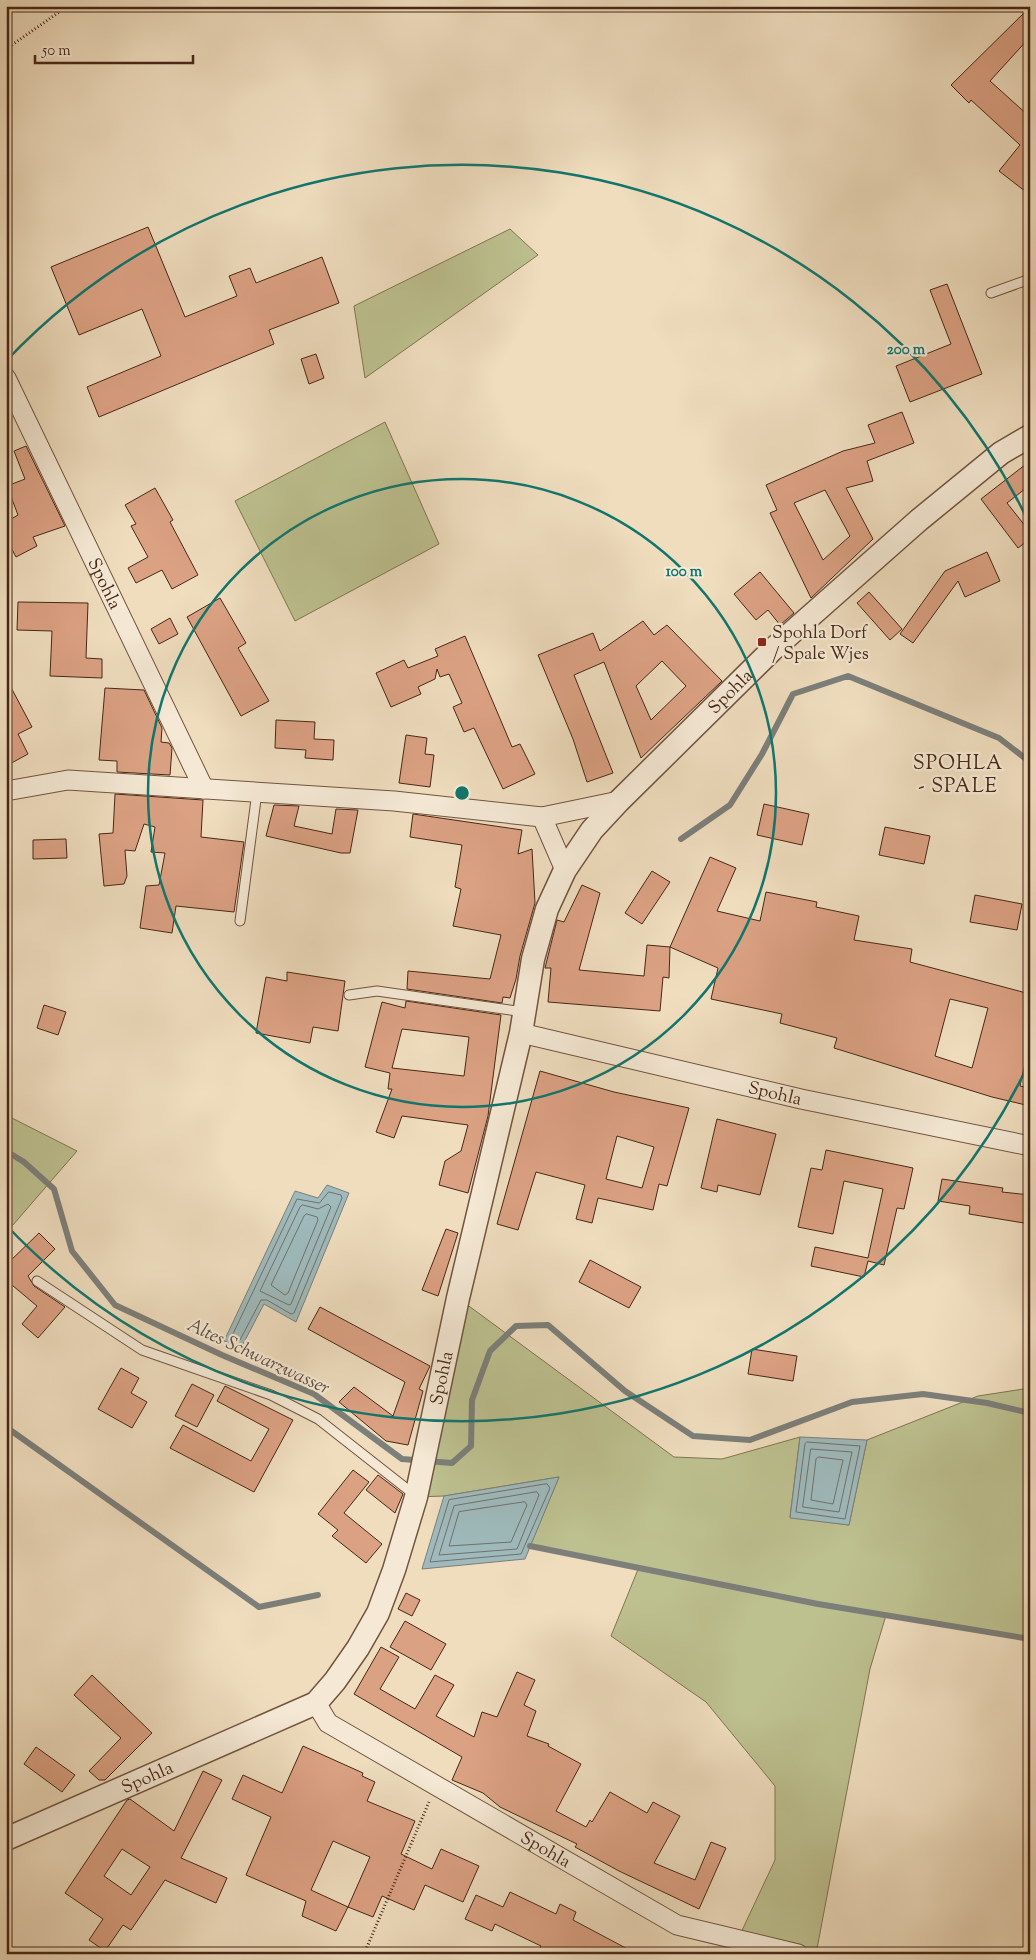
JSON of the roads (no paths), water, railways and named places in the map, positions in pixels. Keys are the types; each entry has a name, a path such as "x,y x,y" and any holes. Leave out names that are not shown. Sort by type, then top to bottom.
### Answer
{"street":[{"name":"Spohla","path":"6,378 204,789"},
{"name":"Spohla","path":"6,1839 316,1703 335,1681 358,1648 378,1612 394,1570 418,1488 458,1298 523,1022 538,943 547,910 565,870 592,830 619,801 779,644 919,520 1001,453 1030,436"},
{"path":"6,791 68,780 394,801 542,817 619,801"},
{"path":"542,817 565,870"},
{"name":"Spohla","path":"523,1022 801,1099 1030,1146"},
{"name":"Spohla","path":"316,1703 328,1723 677,1925 798,1954"}],"lane":[{"path":"991,294 1030,279"},
{"path":"240,922 257,792"},
{"path":"349,995 377,991 523,1022"},
{"path":"37,1281 142,1350 271,1395 318,1419 418,1488"}],"water":[{"path":"327,1185 349,1193 296,1322 264,1304 241,1348 224,1341 295,1191 318,1198"},
{"path":"800,1437 867,1440 849,1525 790,1518"},
{"path":"559,1477 525,1559 422,1569 444,1496"}],"waterway":[{"path":"681,839 730,805 762,754 793,694 848,676 999,738 1030,762"},
{"name":"Altes Schwarzwasser","path":"6,1151 24,1162 54,1189 72,1251 115,1305 222,1355 314,1394 402,1459 452,1463 471,1446 472,1400 490,1351 516,1326 548,1325 625,1391 693,1436 750,1440 852,1402 923,1394 987,1403 1030,1413"},
{"path":"6,1427 259,1607 318,1595"},
{"path":"530,1546 818,1604 1030,1639"}],"place":[{"name":"Spohla Dorf / Spale Wjes","path":"762,642"}],"district":[{"name":"SPOHLA - SPALE","path":"958,774"}]}
